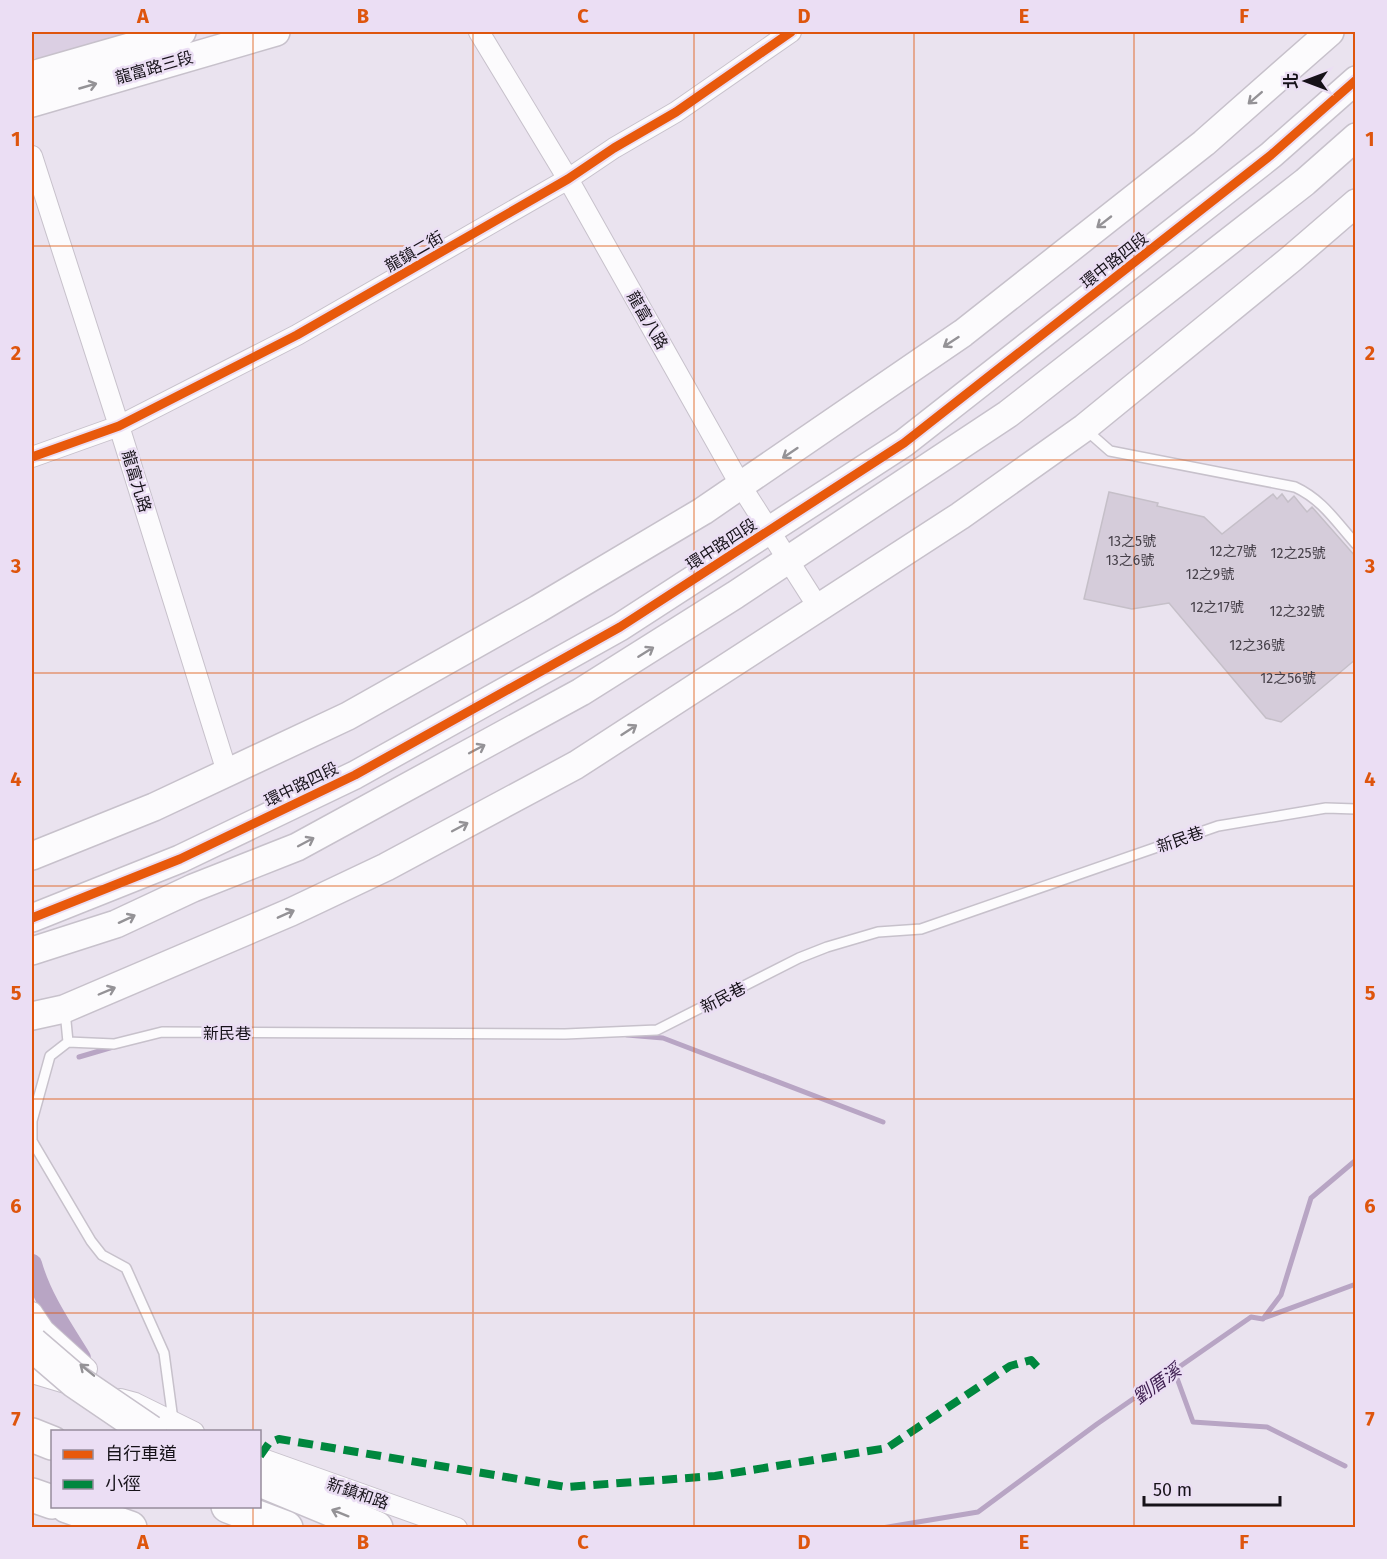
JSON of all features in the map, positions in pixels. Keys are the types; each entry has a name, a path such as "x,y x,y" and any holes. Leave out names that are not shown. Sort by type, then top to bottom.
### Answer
{"highway":[{"path":"32,1344 75,1381 153,1419"},
{"path":"32,1435 51,1443"},
{"path":"261,1480 375,1527"},
{"path":"32,1495 51,1502"},
{"path":"73,1508 130,1527"},
{"path":"234,1508 286,1527"}],"street":[{"name":"龍富路三段","path":"32,75 182,32"},
{"name":"龍富路三段","path":"32,103 276,32"},
{"name":"龍富八路","path":"479,32 568,178 741,486 818,607"},
{"name":"龍鎮二街","path":"32,457 119,426 297,335 568,178 676,112 790,32"},
{"path":"32,856 154,807 358,710 538,609 741,486 963,333 1204,143 1330,32"},
{"name":"環中路四段","path":"32,918 180,859 355,775 620,627 913,437 1271,155 1356,80"},
{"path":"32,951 116,924 193,888 297,847 581,692 788,560 1008,414 1305,182 1356,137"},
{"name":"龍富九路","path":"32,156 227,772"},
{"path":"32,1016 64,1009 291,912 405,856 576,765 960,516 1084,428 1356,203"},
{"path":"32,1312 44,1330 73,1358 153,1419"},
{"path":"32,1373 153,1419 191,1430"},
{"name":"新鎮和路","path":"261,1458 457,1527"}],"lane":[{"path":"1084,428 1110,451 1295,487 1312,495 1332,514 1356,544"},
{"name":"新民巷","path":"68,1042 114,1044 162,1032 565,1034 657,1030 827,947 878,932 921,929 1218,826 1326,808 1356,808"},
{"path":"64,1009 68,1042 50,1056 32,1121 32,1141 102,1255 126,1268 164,1353 153,1419"}],"shaded area":[{"path":"32,32 133,32 41,58 32,58"}],"building":[{"path":"1109,492 1158,503 1157,506 1204,517 1222,534 1273,494 1277,499 1282,494 1288,502 1294,496 1307,512 1312,507 1356,557 1356,659 1281,722 1266,718 1169,603 1132,609 1084,599"}],"waterway":[{"path":"627,1035 663,1038 883,1122"},
{"path":"79,1057 113,1047"},
{"name":"劉厝溪","path":"882,1528 978,1512 1097,1424 1251,1317 1263,1319 1281,1295 1311,1198 1356,1160"},
{"name":"劉厝溪","path":"32,1264 47,1301 81,1358"},
{"path":"1264,1318 1356,1284"},
{"path":"1174,1370 1193,1422 1267,1427 1345,1466"}],"marked path":[{"path":"261,1455 269,1443 279,1439 566,1487 715,1476 887,1448 1010,1366 1031,1360 1040,1370"}],"cycle path":[{"path":"32,457 119,426 297,335 568,179 614,148 676,112 791,32"},
{"path":"32,918 180,859 355,775 620,627 904,443 1271,155 1356,80"}]}
